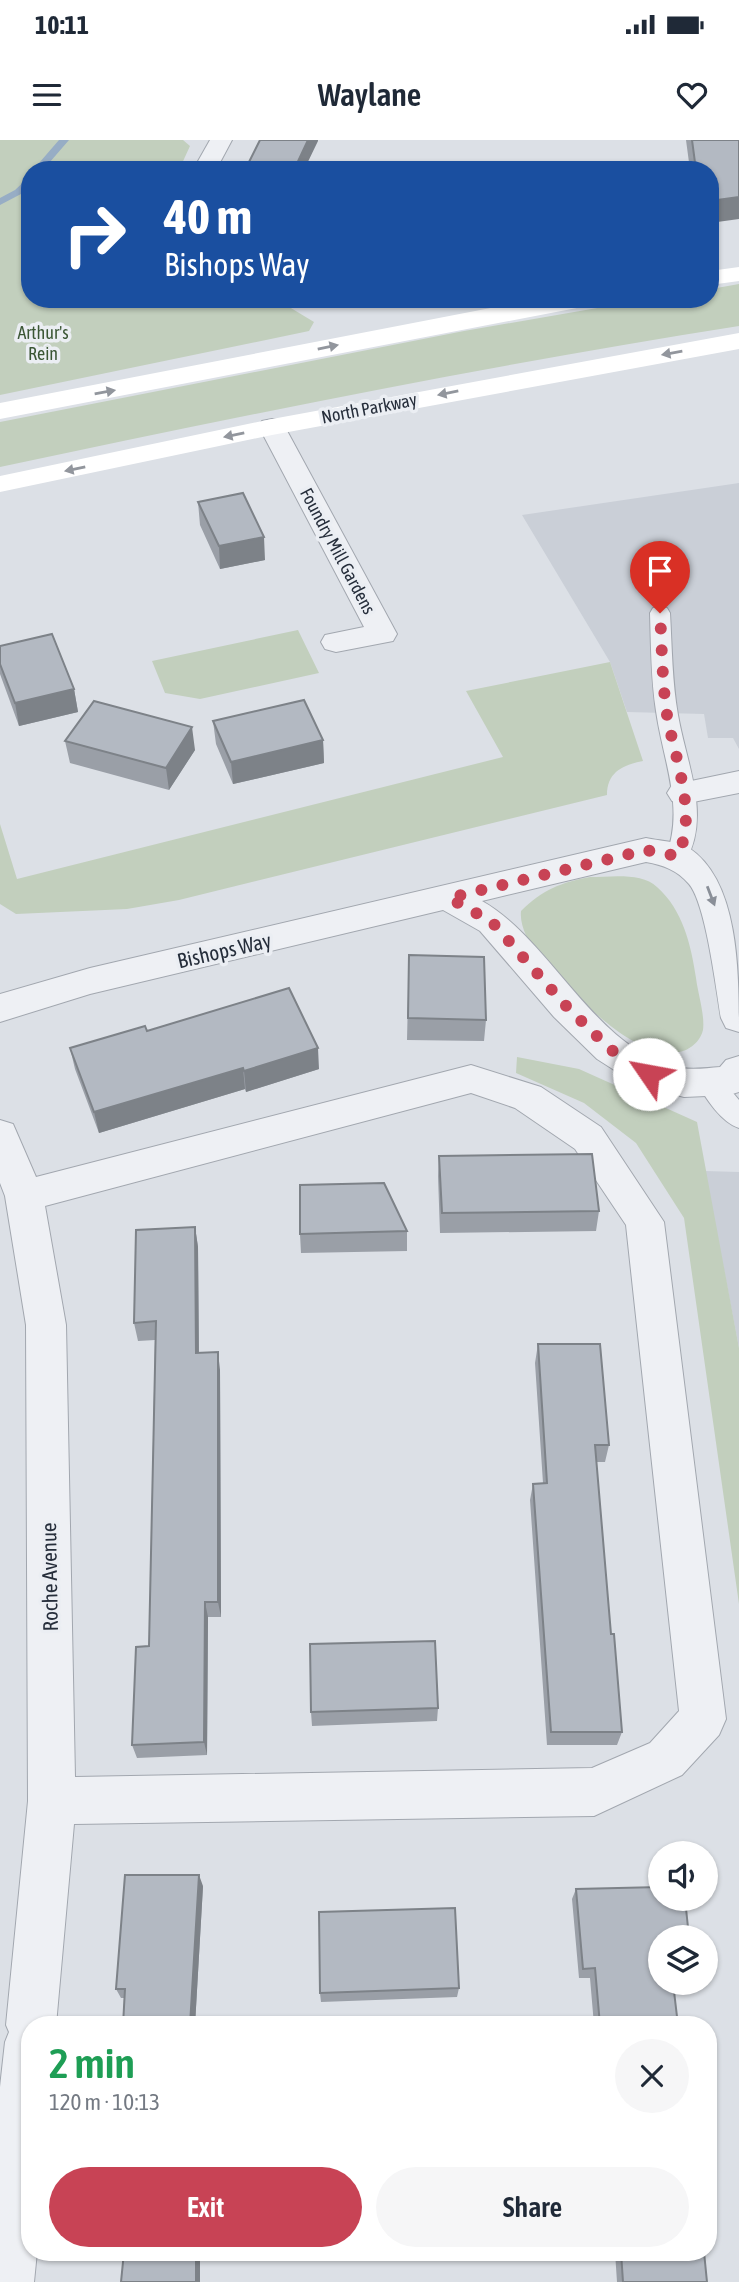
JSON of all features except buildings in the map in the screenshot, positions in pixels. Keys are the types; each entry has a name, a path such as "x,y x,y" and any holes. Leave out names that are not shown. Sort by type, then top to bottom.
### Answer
{"street":[{"path":"209,161 221,140"},
{"path":"719,277 739,274"},
{"path":"0,411 131,388 529,308"},
{"name":"North Parkway","path":"0,484 272,427 739,341"},
{"name":"Foundry Mill Gardens","path":"272,427 382,634 336,642"},
{"path":"683,793 739,782"},
{"name":"Bishops Way","path":"0,1008 90,981 646,850 677,856"},
{"path":"677,856 705,879 719,916 739,1018"},
{"path":"449,898 492,922 567,1007 610,1049 649,1074 684,1083 724,1076"},
{"path":"24,1196 471,1079 528,1097 588,1138 645,1222 703,1719 666,1759 593,1791 52,1801"},
{"name":"Roche Avenue","path":"0,1135 24,1196 46,1325 52,1801 32,2016"},
{"path":"7,2282 21,2136"}],"lane":[{"path":"660,613 667,713 683,793 685,831 683,846 677,856"},
{"path":"724,1076 739,1118"}],"shaded area":[{"path":"739,483 739,749 733,738 708,738 704,714 627,712 610,662 522,515"},
{"path":"705,1171 739,1172 739,1348"}],"green space":[{"name":"Arthur's Rein","path":"0,140 183,140 190,146 183,161 21,161 21,308 291,308 314,322 309,331 0,395"},
{"path":"739,284 739,326 368,392 0,467 0,422 464,331 597,308 719,308 719,288"},
{"path":"298,630 319,673 200,699 165,693 152,661"},
{"path":"610,662 643,761 629,765 613,775 607,795 179,900 127,909 16,914 0,904 0,824 17,879 503,757 466,691"},
{"path":"625,876 643,879 657,887 673,906 688,941 703,1018 701,1036 686,1050 671,1053 656,1051 640,1045 610,1026 547,967 531,945 525,933 521,911 553,888 590,877"},
{"path":"517,1057 579,1069 697,1122 739,1348 739,1604 684,1218 636,1143 584,1103 516,1073"}],"waterway":[{"path":"46,161 64,140"},
{"path":"0,202 21,189"}],"route":[{"path":"649,1074 610,1049 567,1007 492,922 449,898 646,850 677,856 683,846 685,831 683,793 667,713 660,613"}]}
